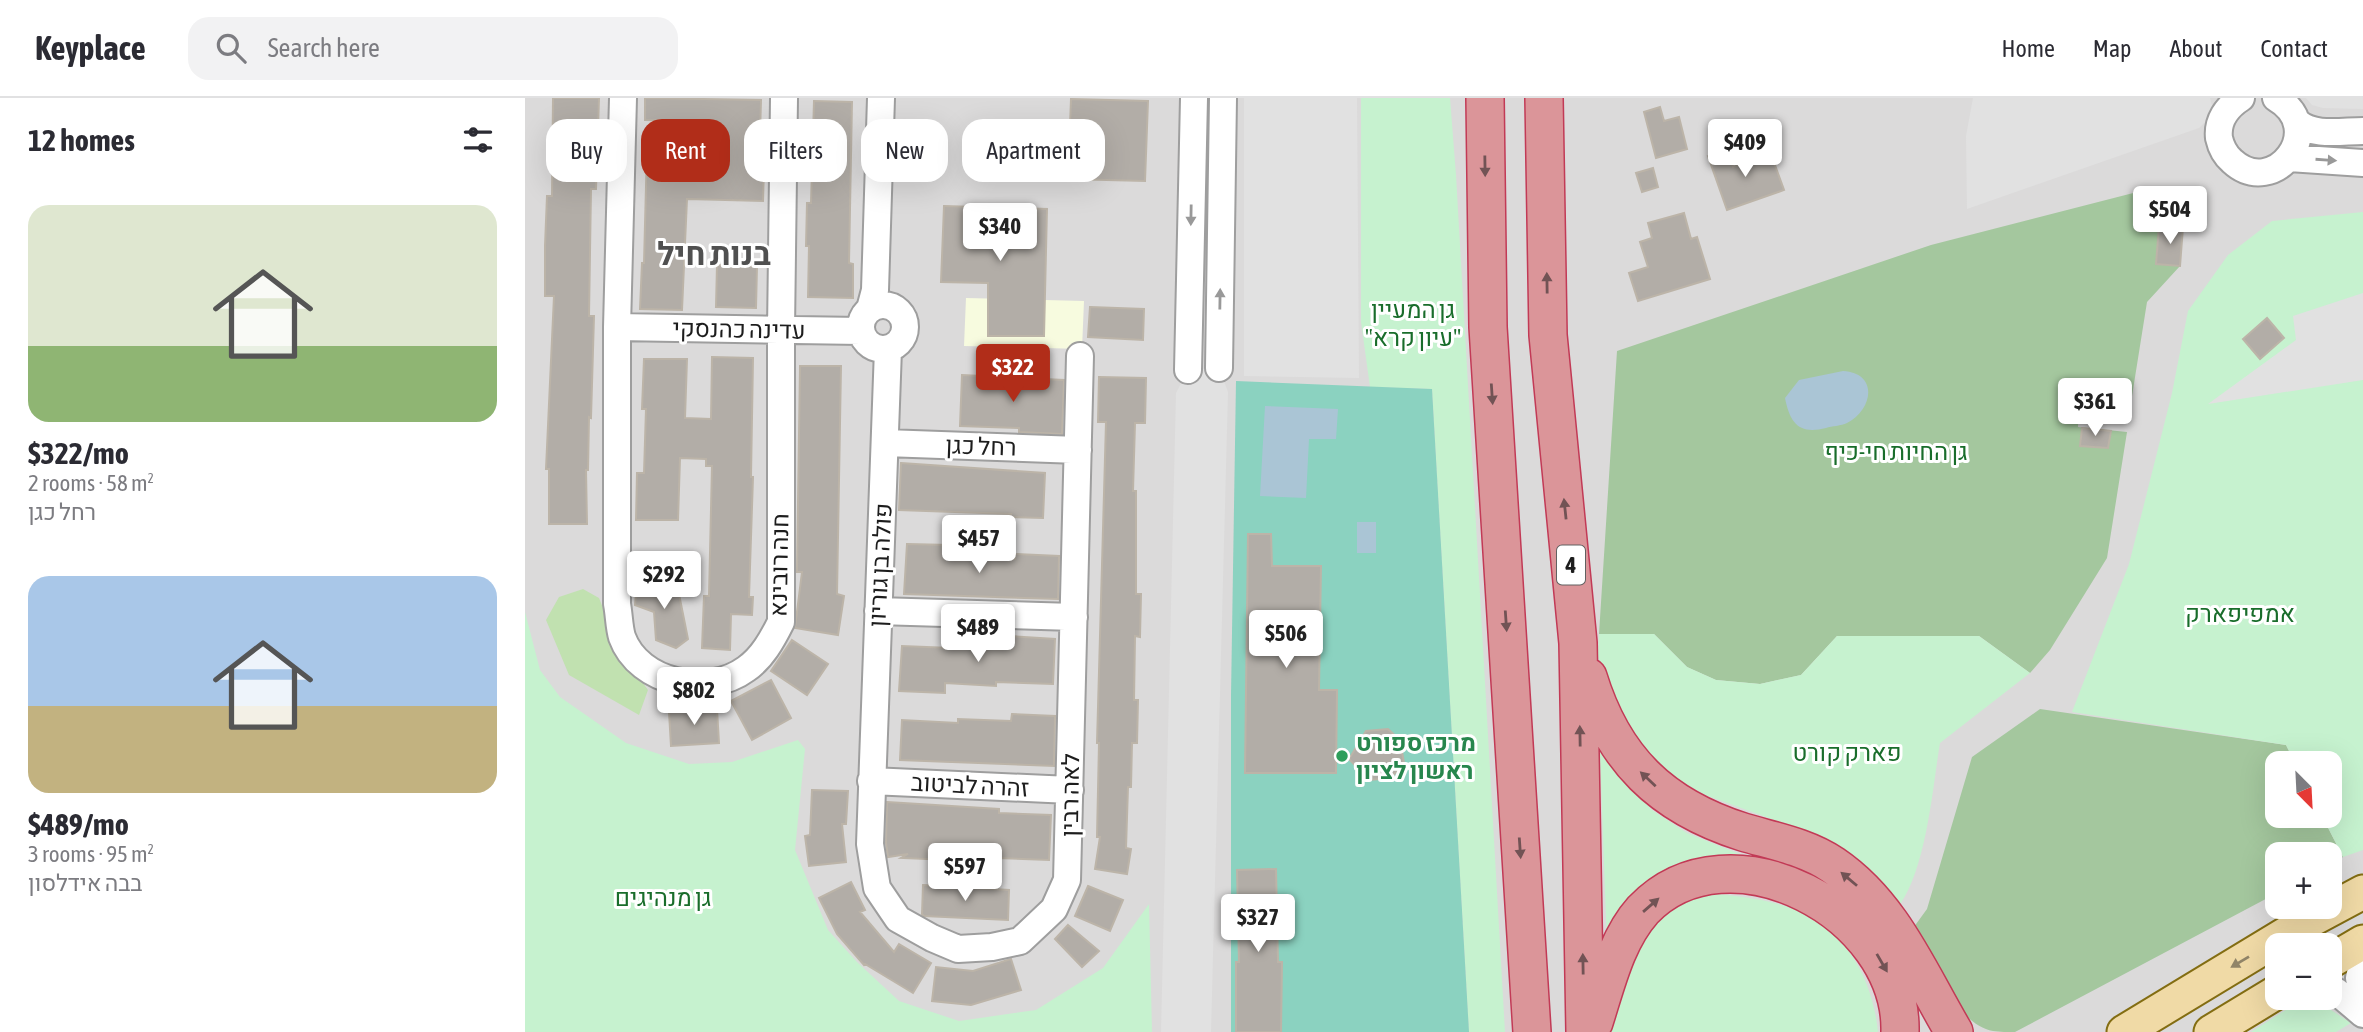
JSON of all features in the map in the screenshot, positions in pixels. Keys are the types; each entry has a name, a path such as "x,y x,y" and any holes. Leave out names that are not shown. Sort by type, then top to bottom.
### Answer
{"highway":[{"path":"1485,98 1488,327 1532,1032"},
{"name":"4","path":"1544,98 1548,335 1578,643 1584,1032"},
{"path":"1578,643 1600,713 1625,755 1650,782 1705,818 1805,851 1833,865 1863,891 1896,929 1953,1024"},
{"path":"1592,1032 1611,971 1627,934 1643,911 1662,895 1682,885 1706,877 1732,874 1765,878 1795,888 1823,901 1851,923 1873,948 1887,972 1896,996 1900,1032"}],"main road":[{"path":"2124,1032 2294,929 2363,892"},
{"path":"2342,954 2363,942"},
{"path":"2211,1032 2265,1000"}],"street":[{"name":"חנה רובינא","path":"623,98 617,327 617,604 622,636 647,669 672,682 706,683 716,683 745,670 770,644 781,622 784,98"},
{"path":"875,316 900,312 906,326 901,341 888,349 868,343 875,316 881,98"},
{"path":"875,316 890,290 896,98"},
{"path":"1188,370 1194,98"},
{"path":"1219,368 1223,98"},
{"path":"2276,98 2292,111 2303,128 2316,132 2363,131"},
{"path":"2233,101 2221,121 2219,130 2222,149 2228,158 2247,171 2259,172 2278,167 2289,158 2297,141 2297,122"},
{"path":"2289,158 2363,163"},
{"name":"עדינה כהנסקי","path":"617,327 781,330 875,316"},
{"name":"פולה בן גוריון","path":"871,780 888,349"},
{"name":"לאה רבין","path":"871,780 870,844 877,888 898,919 958,949 992,947 1020,941 1054,909 1067,880 1080,356"},
{"name":"רחל כגן","path":"885,443 1078,450"},
{"path":"878,611 1074,617"},
{"name":"זהרה לביטוב","path":"871,780 1070,790"},
{"path":"2363,960 2359,978 2363,998"},
{"path":"2342,996 2363,1014"}],"shaded area":[{"path":"525,98 2363,98 2363,1032 525,1032"},
{"path":"1244,98 1357,98 1359,378 1244,376"},
{"path":"1973,98 2210,98 2214,113 2199,128 1967,209 1966,136"},
{"path":"2306,98 2363,98 2363,109 2323,108 2312,105"},
{"path":"2363,293 2363,380 2208,404 2296,340 2293,316"},
{"path":"966,298 1084,301 1082,349 964,346"},
{"path":"1219,368 1228,392 1211,1032 1161,1032 1176,393 1188,370"}],"green space":[{"name":"גן המעיין \"עיון קרא\"","path":"1361,98 1450,98 1505,1032 1469,1032 1432,389 1370,387 1361,322"},
{"name":"גן החיות חי-כיף","path":"2141,191 2163,192 2178,205 2183,220 2180,266 2147,302 2132,396 2079,400 2078,427 2127,432 2107,558 2050,650 2030,673 1979,636 1837,636 1801,675 1760,684 1716,680 1687,667 1654,634 1599,634 1617,351 1931,245"},
{"name":"אמפיפארק","path":"2363,212 2363,850 2343,857 2342,842 2335,842 2328,828 2342,828 2342,751 2289,751 2286,745 2072,712 2129,564 2172,393 2188,311 2228,255 2272,221"},
{"name":"מרכז ספורט ראשון לציון","path":"1236,381 1432,389 1469,1032 1231,1032 1231,696"},
{"path":"583,589 599,598 621,653 648,690 639,715 569,675 546,620 559,597"},
{"name":"גן מנהיגים","path":"525,612 540,670 560,697 626,743 689,764 732,762 798,740 805,749 795,850 828,930 857,962 899,1001 959,1021 1036,1010 1103,968 1149,904 1152,1032 525,1032"},
{"name":"פארק קורט","path":"1599,634 1654,634 1687,667 1716,680 1760,684 1801,675 1837,636 1979,636 2030,673 1940,743 1921,855 1906,895 1895,911 1844,855 1811,833 1705,795 1668,774 1639,750 1608,697 1598,655"},
{"path":"2040,709 2286,745 2289,751 2265,751 2265,828 2328,828 2335,842 2265,842 2265,899 2015,1032 1993,1031 1967,1017 1956,1004 1935,974 1911,931 1927,909 1972,757"},
{"path":"1600,752 1652,810 1687,833 1742,855 1718,859 1607,948"},
{"path":"1709,893 1752,898 1794,909 1828,929 1854,958 1863,975 1878,1032 1606,1032 1640,939 1659,919 1684,903"},
{"path":"2285,1010 2331,1010 2351,1023 2336,1032 2251,1032"}],"water":[{"path":"1843,371 1855,373 1867,385 1867,401 1862,410 1842,425 1809,430 1797,425 1785,398 1799,380"},
{"path":"1265,406 1338,409 1336,439 1309,439 1306,498 1260,496"},
{"path":"1357,522 1376,522 1376,553 1357,553"}],"building":[{"path":"553,98 599,98 598,119 553,119"},
{"path":"645,98 761,100 760,119 744,119 744,182 764,182 763,201 687,199 682,310 640,309 646,182 730,182 730,119 645,119"},
{"path":"1071,99 1148,101 1145,181 1105,180 1105,119 1070,119"},
{"path":"814,101 852,102 849,263 853,264 853,298 808,297 807,203 811,203 812,182 847,182 847,119 813,119"},
{"path":"1660,107 1664,121 1679,117 1687,149 1656,158 1644,112"},
{"path":"1727,149 1733,167 1771,154 1784,190 1727,210 1708,156"},
{"path":"1653,168 1658,187 1642,192 1636,173"},
{"path":"552,182 596,182 596,189 591,189 589,316 594,316 591,418 589,417 586,470 587,524 549,524 549,469 546,469 554,296 545,296 545,246 547,196 552,196"},
{"path":"944,206 1047,209 1044,336 988,336 988,283 941,282"},
{"path":"1684,213 1691,239 1697,237 1710,279 1638,301 1629,273 1648,267 1640,242 1652,238 1648,223"},
{"path":"2159,226 2183,227 2180,266 2156,264"},
{"path":"717,265 757,266 756,308 716,307"},
{"path":"1090,307 1144,309 1143,340 1088,337"},
{"path":"2267,318 2284,338 2260,359 2243,339"},
{"path":"712,357 753,358 749,597 753,597 752,615 731,614 730,650 702,648 704,596 709,596 712,466 706,466 706,459 680,458 678,520 636,520 637,473 644,473 644,359 687,359 685,418 711,419"},
{"path":"800,366 841,366 837,594 844,596 838,635 795,628 802,572 797,572"},
{"path":"962,375 1064,380 1062,434 1019,432 1019,428 960,426"},
{"path":"1099,377 1146,378 1145,423 1135,423 1133,491 1136,491 1136,594 1141,594 1140,637 1135,636 1134,700 1138,700 1137,743 1132,743 1131,787 1128,787 1126,848 1131,849 1127,874 1095,869 1100,837 1097,837 1097,743 1106,422 1098,422"},
{"path":"2082,428 2111,431 2108,448 2080,446"},
{"path":"901,463 1045,473 1043,518 1010,517 1011,514 899,510"},
{"path":"1248,534 1271,534 1272,566 1321,566 1319,690 1337,690 1336,773 1245,773"},
{"path":"907,544 950,545 950,556 1015,559 1015,554 1059,556 1058,599 904,594"},
{"path":"637,581 677,584 688,639 676,648 656,640 654,612 635,605"},
{"path":"1009,636 1055,639 1053,684 996,682 996,686 945,683 945,693 899,691 902,646 952,648 953,638 1009,640"},
{"path":"792,640 828,664 807,695 771,671"},
{"path":"771,680 791,718 752,740 731,701"},
{"path":"717,709 719,743 671,746 669,712"},
{"path":"1012,714 1055,716 1054,766 900,760 902,720 958,723 958,719 1011,721"},
{"path":"1388,729 1400,740 1404,763 1391,778 1369,780 1349,759 1366,731"},
{"path":"812,790 848,791 846,824 842,824 846,862 809,866 805,836 810,835"},
{"path":"887,802 999,809 999,813 1051,815 1049,860 997,858 997,862 901,858 908,854 888,857"},
{"path":"1276,869 1278,962 1282,962 1281,1032 1236,1032 1236,962 1239,962 1237,870"},
{"path":"851,882 865,910 860,912 894,952 899,944 931,963 913,993 864,965 837,934 819,898"},
{"path":"923,885 1009,890 1008,920 924,916"},
{"path":"1088,886 1123,900 1110,931 1075,916"},
{"path":"1068,925 1099,951 1082,967 1055,939"},
{"path":"1011,959 1021,990 971,1005 932,1001 936,967 973,971"}],"place":[{"name":"מרכז ספורט ראשון לציון","path":"1342,756"}],"district":[{"name":"בנות חיל","path":"714,253"}]}
